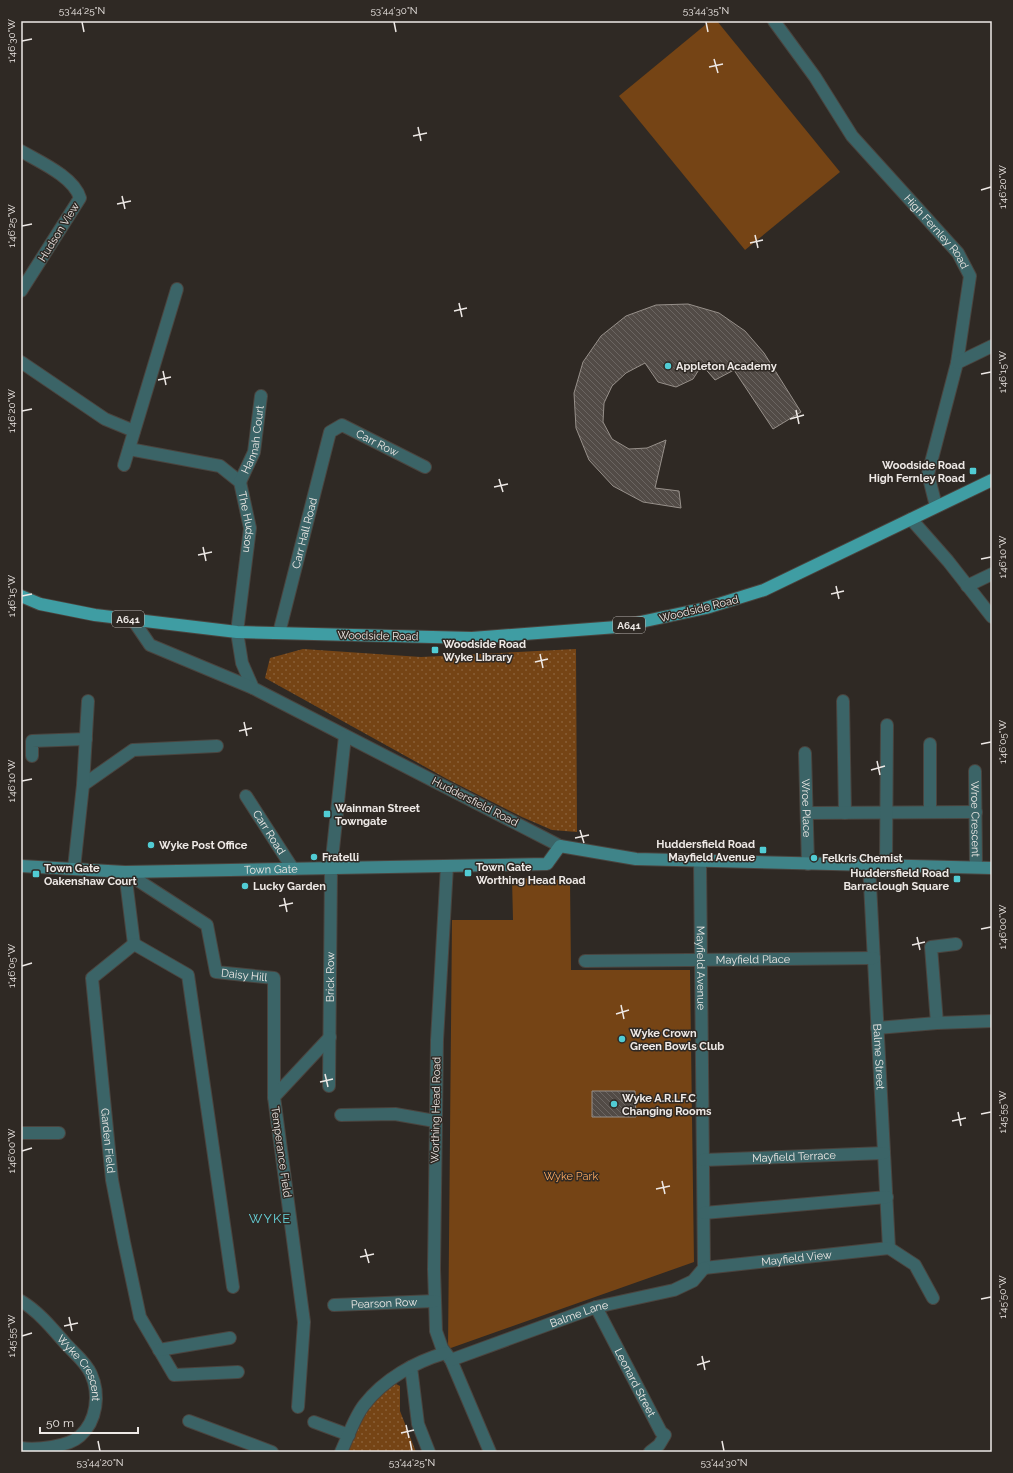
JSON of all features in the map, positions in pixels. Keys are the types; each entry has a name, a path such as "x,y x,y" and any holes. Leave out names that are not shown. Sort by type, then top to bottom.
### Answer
{"main road":[{"name":"Woodside Road","path":"237,632 472,638 579,631 639,623 714,606 764,590 992,480"},
{"name":"A641","path":"21,596 40,604 133,620 237,632"},
{"name":"Huddersfield Road","path":"560,846 636,859 992,868"},
{"name":"Town Gate","path":"21,866 124,872 546,864 560,846"}],"street":[{"name":"High Fernley Road","path":"774,21 816,77 852,136 936,228 961,259 970,276 957,363 928,474 936,506"},
{"name":"Hudson View","path":"21,151 70,181 78,191 80,198 21,291"},
{"path":"124,465 177,289"},
{"path":"957,363 992,346"},
{"path":"21,362 105,419 134,431"},
{"name":"Hannah Court","path":"240,482 254,452 261,396"},
{"name":"Carr Row","path":"330,432 342,425 425,467"},
{"name":"Carr Hall Road","path":"278,633 330,432"},
{"name":"The Hudson","path":"129,449 220,466 240,482 250,528 237,632"},
{"path":"911,519 992,617"},
{"path":"967,586 992,574"},
{"name":"Huddersfield Road","path":"133,620 150,645 253,688 560,846"},
{"path":"237,632 242,663 253,688"},
{"path":"74,868 83,785 88,701"},
{"path":"843,701 845,813"},
{"path":"886,865 887,725"},
{"name":"Brick Row","path":"329,1086 331,868 345,736"},
{"path":"32,756 32,741 86,739"},
{"path":"930,744 930,812"},
{"path":"83,785 133,750 217,746"},
{"name":"Wroe Place","path":"805,753 808,864"},
{"name":"Wroe Crescent","path":"975,771 976,867"},
{"name":"Carr Road","path":"246,796 293,869"},
{"path":"806,813 976,812"},
{"name":"Mayfield Avenue","path":"700,861 704,1268"},
{"name":"Balme Street","path":"869,865 889,1248"},
{"name":"Worthing Head Road","path":"447,866 439,989 435,1122 436,1331 490,1452"},
{"path":"124,872 134,944 188,975 233,1287"},
{"name":"Daisy Hill","path":"124,872 206,925 216,972 274,978 274,1097"},
{"name":"Garden Field","path":"134,944 92,978 112,1180 140,1317 174,1375 238,1372"},
{"path":"937,1023 931,947 956,944"},
{"name":"Mayfield Place","path":"585,961 874,958"},
{"path":"878,1028 937,1023 992,1021"},
{"name":"Temperance Field","path":"298,1407 304,1322 274,1097 330,1037"},
{"path":"341,1115 395,1114 435,1122"},
{"path":"21,1133 59,1133"},
{"name":"Mayfield Terrace","path":"703,1160 884,1153"},
{"path":"704,1213 887,1197"},
{"path":"889,1248 915,1265 933,1298"},
{"name":"Mayfield View","path":"704,1268 889,1248"},
{"name":"Balme Lane","path":"448,1356 596,1307 674,1290 693,1281 704,1268"},
{"name":"Pearson Row","path":"334,1305 435,1300"},
{"name":"Wyke Crescent","path":"21,1301 48,1324 91,1373 96,1400 94,1414 80,1437 66,1443 44,1448 21,1448"},
{"name":"Leonard Street","path":"596,1307 662,1432 665,1435 659,1445 650,1452"},
{"path":"159,1350 230,1338"},
{"path":"341,1452 364,1405 396,1376 428,1358 448,1356"},
{"path":"411,1367 418,1424 429,1452"},
{"path":"189,1422 272,1452"},
{"path":"314,1422 349,1435"}],"green space":[{"path":"710,21 717,21 840,172 745,250 619,96"},
{"path":"303,649 421,657 576,649 577,832 552,830 522,817 447,779 265,678 270,658"},
{"name":"Wyke Park","path":"512,878 570,880 571,970 690,970 694,1262 448,1349 452,920 513,920"},
{"path":"396,1384 400,1386 400,1411 416,1452 346,1452 365,1413 378,1397"}],"building":[{"path":"688,304 719,313 745,331 764,353 801,412 773,429 734,370 715,380 702,365 693,379 676,387 658,382 645,363 626,373 612,386 604,403 603,422 612,439 629,449 647,448 666,440 655,488 679,491 681,508 643,502 613,486 589,460 576,428 574,393 583,362 601,336 626,316 656,305"},
{"name":"Wyke A.R.LF.C Changing Rooms","path":"592,1091 635,1091 636,1117 592,1117"}],"place":[{"name":"Appleton Academy","path":"668,366"},
{"name":"Woodside Road High Fernley Road","path":"973,471"},
{"name":"Woodside Road Wyke Library","path":"435,650"},
{"name":"Wainman Street Towngate","path":"327,814"},
{"name":"Wyke Post Office","path":"151,845"},
{"name":"Huddersfield Road Mayfield Avenue","path":"763,850"},
{"name":"Fratelli","path":"314,857"},
{"name":"Felkris Chemist","path":"814,858"},
{"name":"Town Gate Worthing Head Road","path":"468,873"},
{"name":"Town Gate Oakenshaw Court","path":"36,874"},
{"name":"Huddersfield Road Barraclough Square","path":"957,879"},
{"name":"Lucky Garden","path":"245,886"},
{"name":"Wyke Crown Green Bowls Club","path":"622,1039"},
{"name":"Wyke A.R.LF.C Changing Rooms","path":"614,1104"}],"district":[{"name":"WYKE","path":"270,1218"}]}
